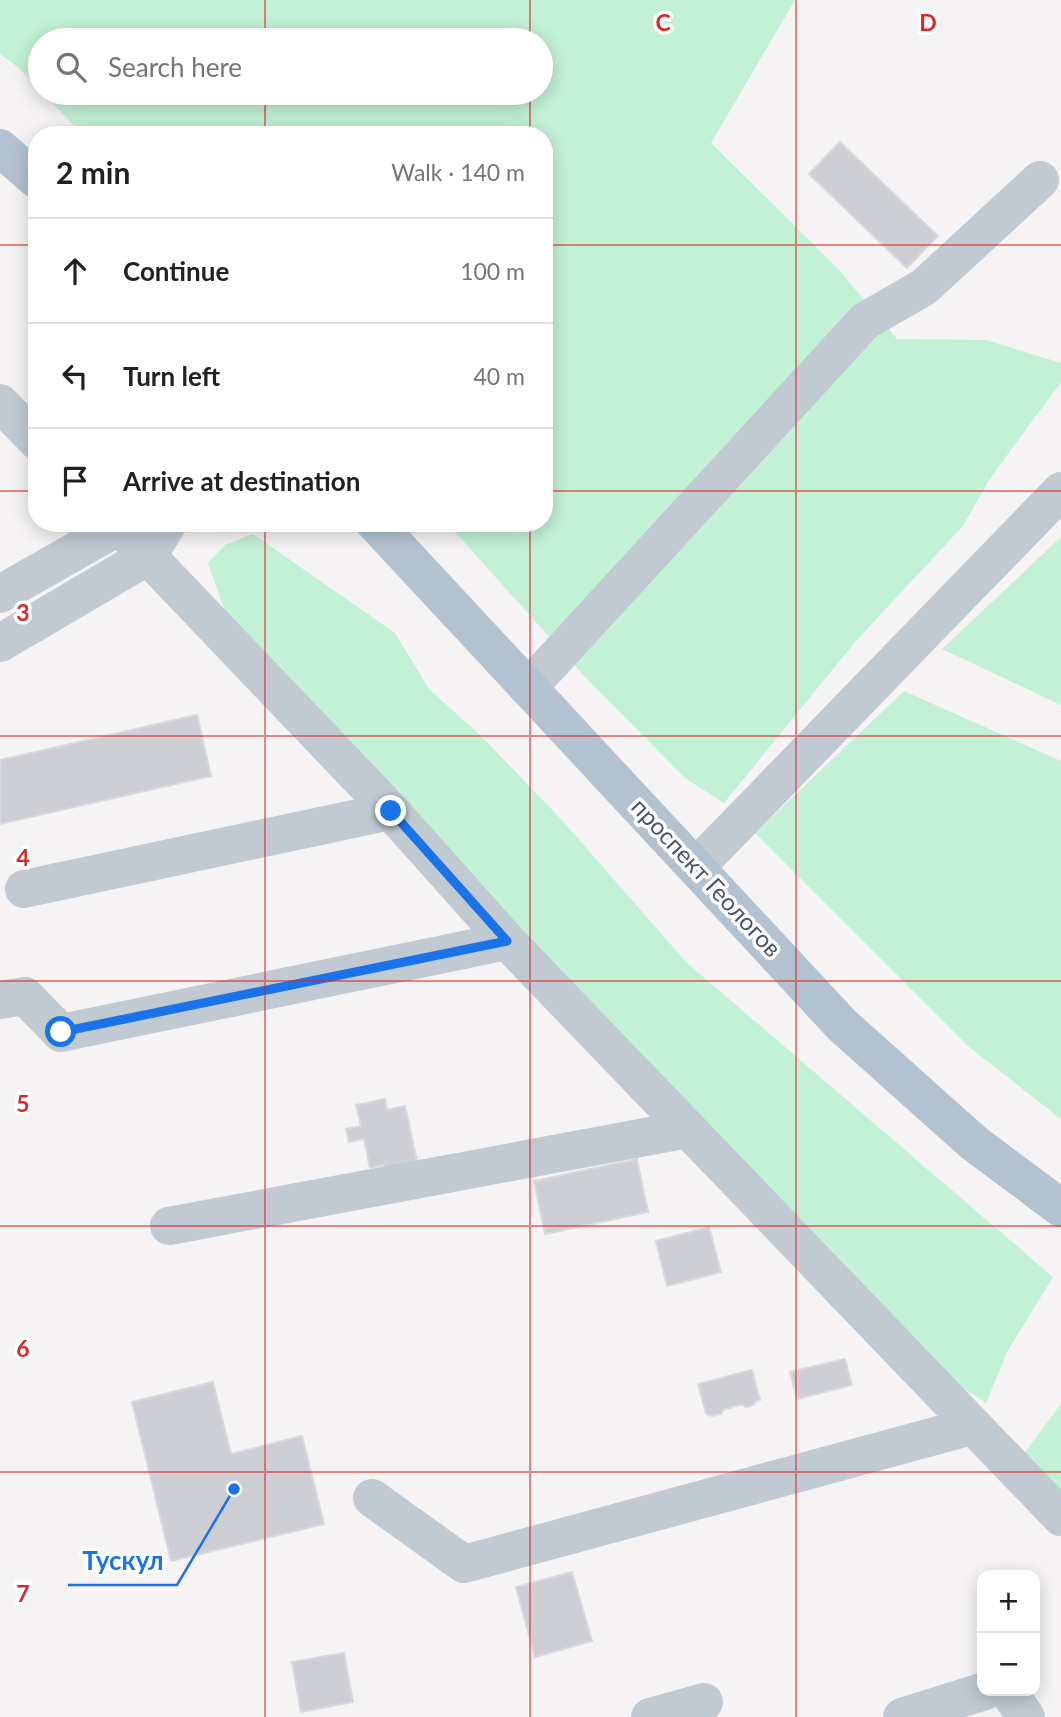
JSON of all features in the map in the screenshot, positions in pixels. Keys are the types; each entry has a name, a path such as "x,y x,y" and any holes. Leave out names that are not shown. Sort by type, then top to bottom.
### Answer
{"main road":[{"path":"0,148 28,172"},
{"name":"проспект Геологов","path":"383,532 842,1025 974,1143 1061,1208"}],"street":[{"path":"528,688 865,321 924,287 1040,180"},
{"path":"696,867 1061,491"},
{"path":"0,594 106,532"},
{"path":"127,532 391,811 507,941 1061,1517"},
{"path":"0,643 148,556 163,532"},
{"path":"24,889 391,811"},
{"path":"0,1000 25,996 61,1032 507,941"},
{"path":"169,1226 688,1129"},
{"path":"372,1498 464,1564 972,1426"},
{"path":"902,1717 977,1694"},
{"path":"1011,1696 1026,1717"},
{"path":"650,1717 704,1702"}],"green space":[{"path":"0,0 795,0 711,143 840,271 897,339 986,340 1061,363 1061,382 991,477 962,527 855,642 724,803 685,778 586,678 455,532 553,532 553,126 74,126 54,105 553,105 553,28 28,28 28,77 0,54"},
{"path":"253,534 395,633 429,689 481,736 560,818 687,963 1053,1277 1007,1352 986,1403 935,1370 229,623 208,563 225,545"},
{"path":"1061,537 1061,705 942,649"},
{"path":"904,691 1061,761 1061,1119 968,1046 755,833"},
{"path":"1061,1404 1061,1490 1022,1456"}],"building":[{"path":"840,142 938,236 907,268 809,174"},
{"path":"197,715 211,776 0,824 0,760"},
{"path":"385,1099 387,1110 405,1106 423,1189 391,1196 384,1165 370,1168 364,1139 349,1142 346,1129 361,1126 356,1105"},
{"path":"637,1159 648,1212 545,1234 534,1181"},
{"path":"709,1227 721,1272 667,1286 656,1241"},
{"path":"845,1359 852,1385 797,1399 790,1372"},
{"path":"752,1370 760,1400 754,1405 746,1407 742,1404 723,1410 721,1414 706,1414 698,1384"},
{"path":"213,1382 231,1454 302,1436 324,1524 171,1561 132,1402"},
{"path":"572,1572 592,1641 535,1657 516,1587"},
{"path":"344,1653 353,1702 301,1712 292,1662"}],"place":[{"name":"Тускул","path":"234,1489"}],"route":[{"path":"61,1032 507,941 391,811"}]}
